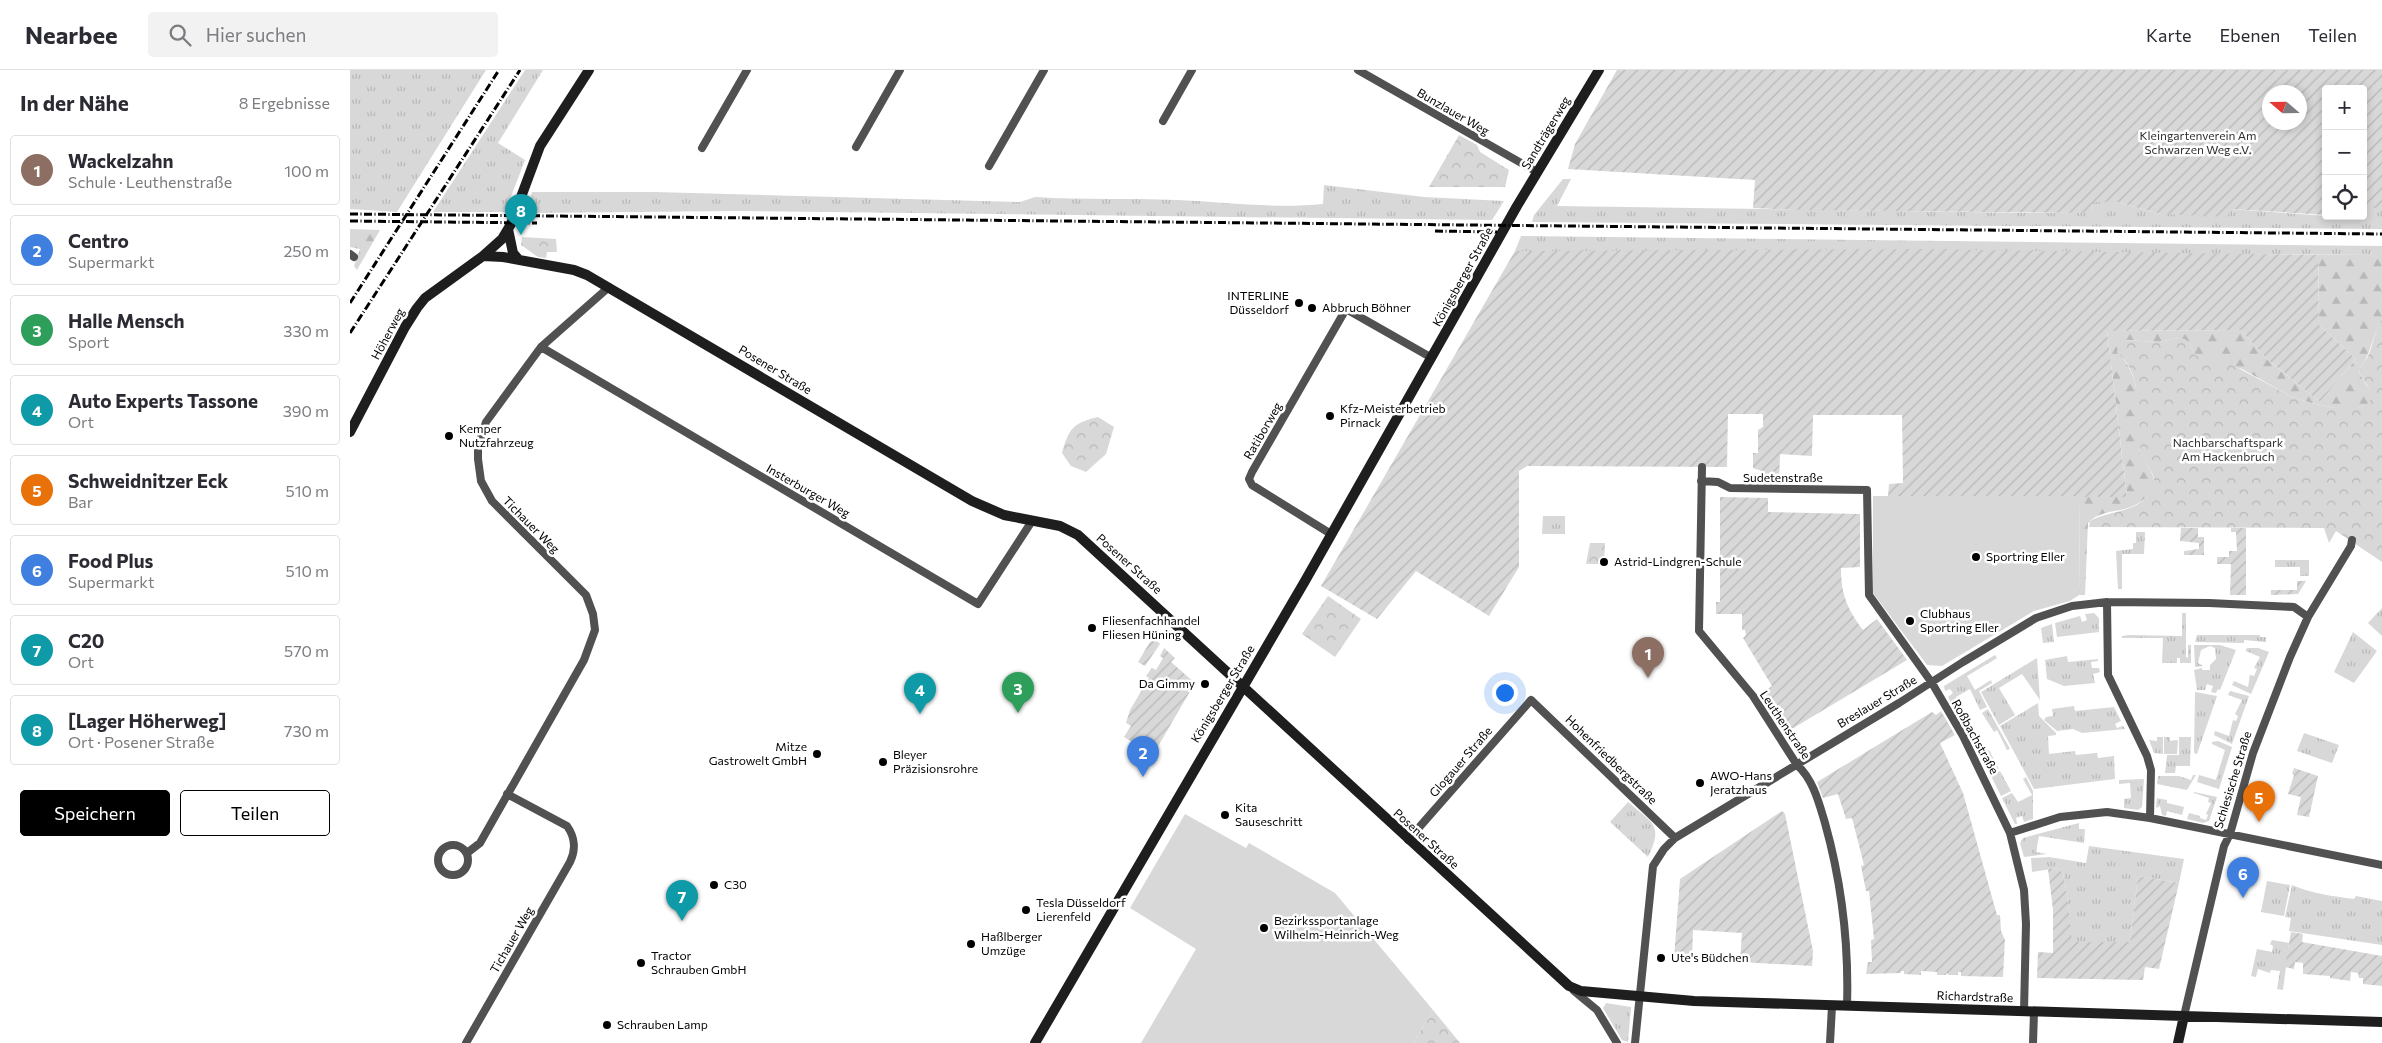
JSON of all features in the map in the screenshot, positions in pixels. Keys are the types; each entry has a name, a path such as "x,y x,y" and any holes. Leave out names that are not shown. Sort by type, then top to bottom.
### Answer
{"street":[{"path":"519,260 513,253 509,227 540,146 589,70"},
{"path":"702,148 747,70"},
{"path":"856,147 900,70"},
{"path":"989,166 1044,70"},
{"path":"1163,121 1192,70"},
{"name":"Bunzlauer Weg","path":"1358,70 1537,172"},
{"name":"Sandträgerweg","path":"1516,209 1599,70"},
{"name":"Königsberger Straße","path":"1035,1043 1331,534 1516,209"},
{"name":"Höherweg","path":"350,432 404,327 417,308 426,298 496,245 509,227"},
{"name":"Posener Straße","path":"483,256 519,260 574,270 609,286 972,501 1004,515 1060,526 1078,535 1408,840 1596,1010 1617,1043"},
{"name":"Tichauer Weg","path":"467,853 480,843 584,660 595,630 593,614 586,595 502,513 486,491 478,470 478,446 486,422 541,347 609,286"},
{"name":"Ratiborweg","path":"1331,534 1252,485 1249,479 1346,309 1432,358"},
{"name":"Insterburger Weg","path":"541,347 978,604 1032,521"},
{"name":"Leuthenstraße","path":"1702,467 1699,631 1753,696 1796,765 1805,772 1818,802 1840,883 1848,957 1847,1006"},
{"name":"Sudetenstraße","path":"1701,481 1718,482 1730,488 1867,490"},
{"name":"Roßbachstraße","path":"1867,490 1868,595 1932,683 1971,751 2010,833 2024,890 2029,1011 2033,1043"},
{"name":"Schlesische Straße","path":"2178,1043 2224,846 2230,834 2258,740 2308,617 2351,546 2352,540"},
{"path":"2107,602 2108,675 2148,756 2151,770 2150,818"},
{"name":"Breslauer Straße","path":"1635,1043 1653,866 1664,848 1675,838 2036,618 2072,606 2107,602 2284,606 2294,607 2308,617"},
{"name":"Glogauer Straße","path":"1408,840 1531,700"},
{"name":"Hohenfriedbergstraße","path":"1531,700 1675,838"},
{"name":"Tichauer Weg","path":"466,1043 570,862 575,848 571,832 567,826 507,794"},
{"path":"2010,833 2060,817 2107,812 2150,818 2382,865"},
{"name":"Tichauer Weg","path":"457,845 467,853 468,865 459,874 446,874 439,866 439,853 447,846 457,845"},
{"name":"Richardstraße","path":"1569,986 1581,991 1639,998 1832,1006 2382,1022"},
{"path":"1830,1043 1832,1006"}],"green space":[{"path":"350,70 486,70 397,212 350,209"},
{"path":"525,70 543,70 498,143 525,160 505,212 433,212"},
{"name":"Kleingartenverein Am Schwarzen Weg e.V.","path":"1617,70 2382,70 2382,208 2367,208 2367,85 2322,85 2322,215 2231,209 2227,217 2161,214 2116,202 2093,202 2092,213 1753,208 1755,180 1568,169 1575,144"},
{"path":"1459,135 1477,145 1480,152 1509,170 1505,187 1429,187"},
{"path":"1563,179 1571,179 1557,206 2041,213 2092,212 2093,201 2116,202 2161,214 2231,209 2322,216 2322,220 2367,220 2367,208 2382,208 2382,229 1532,222 1534,215"},
{"path":"1324,185 1424,197 1504,201 1492,220 736,211 526,213 532,192 655,192 1020,202 1035,197 1177,200 1286,206 1323,204"},
{"path":"350,229 380,230 357,270 354,266 360,249 350,247"},
{"path":"1521,236 2382,246 2382,255 1515,251"},
{"path":"522,237 556,239 557,252 547,252 546,258 538,257 521,245"},
{"path":"1919,249 2318,255 2319,325 2356,359 2320,402 2267,359 2241,330 2107,331 2127,497 1888,496 1889,484 1903,483 1902,415 1813,415 1812,456 1780,454 1779,482 1763,482 1762,471 1753,468 1753,453 1758,453 1758,430 1763,427 1763,414 1728,414 1727,467 1527,466 1519,471 1519,567 1489,616 1416,571 1377,619 1321,586 1515,251"},
{"path":"2318,255 2382,255 2382,319 2359,373 2372,394 2370,403 2359,408 2336,408 2292,397 2242,369 2195,355 2189,343 2178,338 2159,342 2125,340 2117,352 2125,361 2135,383 2139,408 2140,452 2153,475 2153,487 2142,501 2134,506 2102,514 2088,523 2085,595 2079,595 2080,496 2127,496 2107,331 2241,330 2268,360 2320,402 2356,359 2319,325"},
{"name":"Nachbarschaftspark Am Hackenbruch","path":"2382,319 2382,562 2336,531 2329,543 2324,528 2089,527 2090,521 2129,508 2145,499 2154,479 2140,451 2136,386 2126,363 2117,352 2118,346 2124,340 2159,342 2178,338 2185,339 2195,355 2227,362 2292,397 2336,408 2359,408 2369,403 2370,395 2368,387 2359,373 2368,356"},
{"path":"1098,417 1114,427 1106,454 1086,472 1071,466 1062,453 1070,432 1077,424"},
{"name":"Sportring Eller","path":"1873,496 2080,496 2079,595 2070,601 2034,611 1942,666 1927,665 1873,593"},
{"path":"1720,497 1768,498 1768,512 1860,514 1860,567 1841,568 1842,586 1846,601 1863,630 1877,619 1907,660 1785,733 1759,695 1772,686 1743,638 1746,635 1745,630 1742,630 1742,614 1716,614 1716,602 1720,602"},
{"path":"1543,516 1565,516 1565,534 1542,534"},
{"path":"2181,528 2198,528 2198,537 2204,537 2204,555 2184,555 2184,551 2199,549 2199,543 2180,541"},
{"path":"2231,528 2246,528 2246,595 2230,595 2231,564 2217,564 2217,557 2229,557 2229,551 2237,551 2236,532 2231,532"},
{"path":"2136,532 2145,532 2144,554 2122,554 2122,589 2118,589 2116,551 2133,549 2133,543 2136,543"},
{"path":"1590,543 1605,543 1604,564 1586,564"},
{"path":"2275,560 2309,560 2309,576 2300,576 2300,567 2275,567"},
{"path":"2297,581 2306,581 2298,594 2271,595 2271,590 2297,590"},
{"path":"1328,596 1361,619 1335,657 1302,634"},
{"path":"2382,608 2382,636 2368,623"},
{"path":"2094,613 2099,618 2099,632 2057,637 2055,623 2080,616 2082,622 2087,620 2085,614"},
{"path":"2182,613 2186,613 2186,657 2188,658 2188,645 2191,645 2191,663 2180,663 2180,658 2177,658 2177,663 2162,663 2163,638 2122,638 2122,636 2129,635 2182,636"},
{"path":"2052,624 2054,642 2043,643 2041,628"},
{"path":"2353,632 2377,651 2354,683 2334,672"},
{"path":"2197,635 2260,635 2260,637 2266,637 2266,642 2244,640 2244,643 2195,642"},
{"path":"1153,637 1160,644 1145,666 1138,662"},
{"path":"2194,645 2220,645 2236,650 2220,690 2218,689 2216,693 2211,692 2213,686 2207,684 2205,690 2197,690 2194,670 2202,668 2202,670 2210,670 2210,665 2216,659 2215,648 2210,646 2201,650 2198,663 2203,666 2195,667"},
{"path":"1164,648 1175,658 1171,662 1195,683 1150,760 1141,755 1144,749 1124,737 1131,726 1126,723 1130,710 1149,678 1146,676 1152,668 1156,670 1163,658 1160,656"},
{"path":"2247,648 2258,648 2269,652 2251,694 2232,685 2234,681 2248,687 2250,675 2254,676 2257,669 2254,668 2260,657 2246,651"},
{"path":"1995,655 1997,658 1967,676 1975,690 1991,680 1992,683 1979,691 1987,707 1980,710 1970,689 1956,697 1961,707 1956,710 1948,697 1953,693 1950,689 1945,691 1944,686"},
{"path":"2067,656 2068,662 2098,659 2098,661 2091,662 2092,668 2099,668 2100,672 2093,674 2095,683 2064,686 2047,679 2045,660"},
{"path":"2037,658 2040,700 2022,674 1999,688 2015,715 1999,725 1981,692"},
{"path":"2230,691 2249,696 2232,744 2214,735 2215,731 2229,736 2233,720 2236,721 2238,716 2235,714 2242,700 2228,695"},
{"path":"2195,692 2217,696 2197,754 2194,753"},
{"path":"2038,703 2039,716 2056,733 2056,735 2048,736 2049,754 2075,751 2076,755 2097,753 2098,758 2114,756 2115,779 2034,789 2000,726"},
{"path":"2074,706 2075,711 2114,707 2121,721 2115,724 2117,728 2123,726 2125,729 2082,733 2073,729 2057,731 2044,720 2046,717 2053,716 2052,709"},
{"path":"1988,709 2010,749 2007,750 1997,730 1994,732 1982,713"},
{"path":"1941,711 1955,735 1940,743 1963,793 1997,915 2000,915 2001,931 2005,940 2003,977 1961,976 1961,972 1958,972 1958,975 1946,973 1946,975 1937,975 1937,972 1921,971 1921,975 1904,974 1904,971 1901,971 1901,973 1866,974 1868,962 1872,962 1871,940 1874,939 1869,891 1866,891 1861,866 1864,865 1852,818 1846,819 1838,794 1823,798 1817,782 1932,712 1936,715"},
{"path":"2304,733 2339,745 2332,763 2297,751"},
{"path":"2157,737 2163,737 2163,754 2154,753 2149,740 2157,741"},
{"path":"2164,737 2170,737 2170,741 2178,740 2177,754 2164,754"},
{"path":"2179,737 2191,737 2190,766 2176,766 2175,773 2165,773 2167,755 2179,755"},
{"path":"2218,741 2232,747 2219,789 2197,782 2199,775 2216,780 2225,750 2212,744 2212,742"},
{"path":"1989,750 1999,769 1991,774 1981,755"},
{"path":"2294,768 2318,776 2309,817 2297,815 2301,797 2288,794 2294,775 2292,774"},
{"path":"2000,771 2011,791 2001,796 1991,776"},
{"path":"2193,775 2196,775 2187,790 2157,784 2158,776 2179,776 2191,780"},
{"path":"2026,777 2033,791 2033,819 2024,822 2022,816 2016,818 2017,824 2015,824 2002,798 2012,793 2018,802 2032,795 2023,779"},
{"path":"2144,779 2142,807 2138,810 2124,808 2124,799 2131,798 2130,783 2119,784 2119,780"},
{"path":"2194,792 2217,797 2209,821 2203,823 2187,819 2189,813 2206,820 2208,815 2206,814 2211,803 2208,802 2209,798"},
{"path":"2157,798 2167,800 2167,803 2184,807 2182,815 2167,811 2166,816 2162,815 2160,806 2156,808"},
{"path":"1628,802 1653,825 1655,837 1648,857 1610,822"},
{"path":"1782,811 1785,814 1813,951 1812,966 1740,962 1742,933 1693,930 1692,959 1674,958 1680,879"},
{"name":"Bezirkssportanlage Wilhelm-Heinrich-Weg","path":"1185,814 1246,848 1249,843 1335,893 1433,1010 1413,1043 1141,1043 1196,949 1130,908"},
{"path":"2079,823 2079,829 2085,829 2084,843 2039,836 2036,852 2047,854 2024,857 2020,843 2023,838"},
{"path":"2089,846 2184,859 2179,883 2138,876 2130,942 2071,942 2067,894 2063,873 2057,868 2032,872 2031,858 2049,857 2086,863"},
{"path":"2057,868 2063,873 2072,942 2130,942 2138,876 2179,883 2159,969 2145,967 2143,980 2037,978 2038,952 2053,953 2053,910 2048,869"},
{"path":"2267,881 2290,885 2284,916 2261,912"},
{"path":"2292,885 2307,891 2323,894 2354,899 2356,896 2382,901 2382,945 2289,931 2291,918 2285,917"},
{"path":"2291,932 2303,934 2302,942 2382,956 2382,986 2363,984 2363,978 2359,978 2358,973 2351,972 2350,981 2330,978 2330,976 2303,974 2303,963 2295,962 2294,969 2285,967"},
{"path":"2272,940 2289,943 2283,990 2277,989 2280,971 2271,970 2270,973 2258,969 2256,977 2251,976 2257,949 2272,952 2273,946 2270,944"},
{"path":"1606,1003 1631,1007 1628,1042 1622,1040 1603,1008"},
{"path":"1433,1010 1460,1043 1413,1043"}],"railway":[{"path":"350,303 499,70"},
{"path":"350,333 520,70"},
{"path":"350,214 2382,234"},
{"path":"350,221 537,223"},
{"path":"1435,231 1497,232"}],"place":[{"name":"[Lager Höherweg]","path":"521,235"},
{"name":"INTERLINE Düsseldorf","path":"1299,303"},
{"name":"Abbruch Böhner","path":"1312,308"},
{"name":"Kfz-Meisterbetrieb Pirnack","path":"1330,416"},
{"name":"Kemper Nutzfahrzeug","path":"449,436"},
{"name":"Sportring Eller","path":"1976,557"},
{"name":"Astrid-Lindgren-Schule","path":"1604,562"},
{"name":"Clubhaus Sportring Eller","path":"1910,621"},
{"name":"Fliesenfachhandel Fliesen Hüning","path":"1092,628"},
{"name":"Wackelzahn","path":"1648,678"},
{"name":"Da Gimmy","path":"1205,684"},
{"name":"Halle Mensch","path":"1018,713"},
{"name":"Auto Experts Tassone","path":"920,714"},
{"name":"Mitze Gastrowelt GmbH","path":"817,754"},
{"name":"Bleyer Präzisionsrohre","path":"883,762"},
{"name":"Centro","path":"1143,777"},
{"name":"AWO-Hans Jeratzhaus","path":"1700,783"},
{"name":"Kita Sauseschritt","path":"1225,815"},
{"name":"Schweidnitzer Eck","path":"2259,822"},
{"name":"C30","path":"714,885"},
{"name":"Food Plus","path":"2243,898"},
{"name":"Tesla Düsseldorf Lierenfeld","path":"1026,910"},
{"name":"C20","path":"682,921"},
{"name":"Bezirkssportanlage Wilhelm-Heinrich-Weg","path":"1264,928"},
{"name":"Haßlberger Umzüge","path":"971,944"},
{"name":"Ute's Büdchen","path":"1661,958"},
{"name":"Tractor Schrauben GmbH","path":"641,963"},
{"name":"Schrauben Lamp","path":"607,1025"}]}
